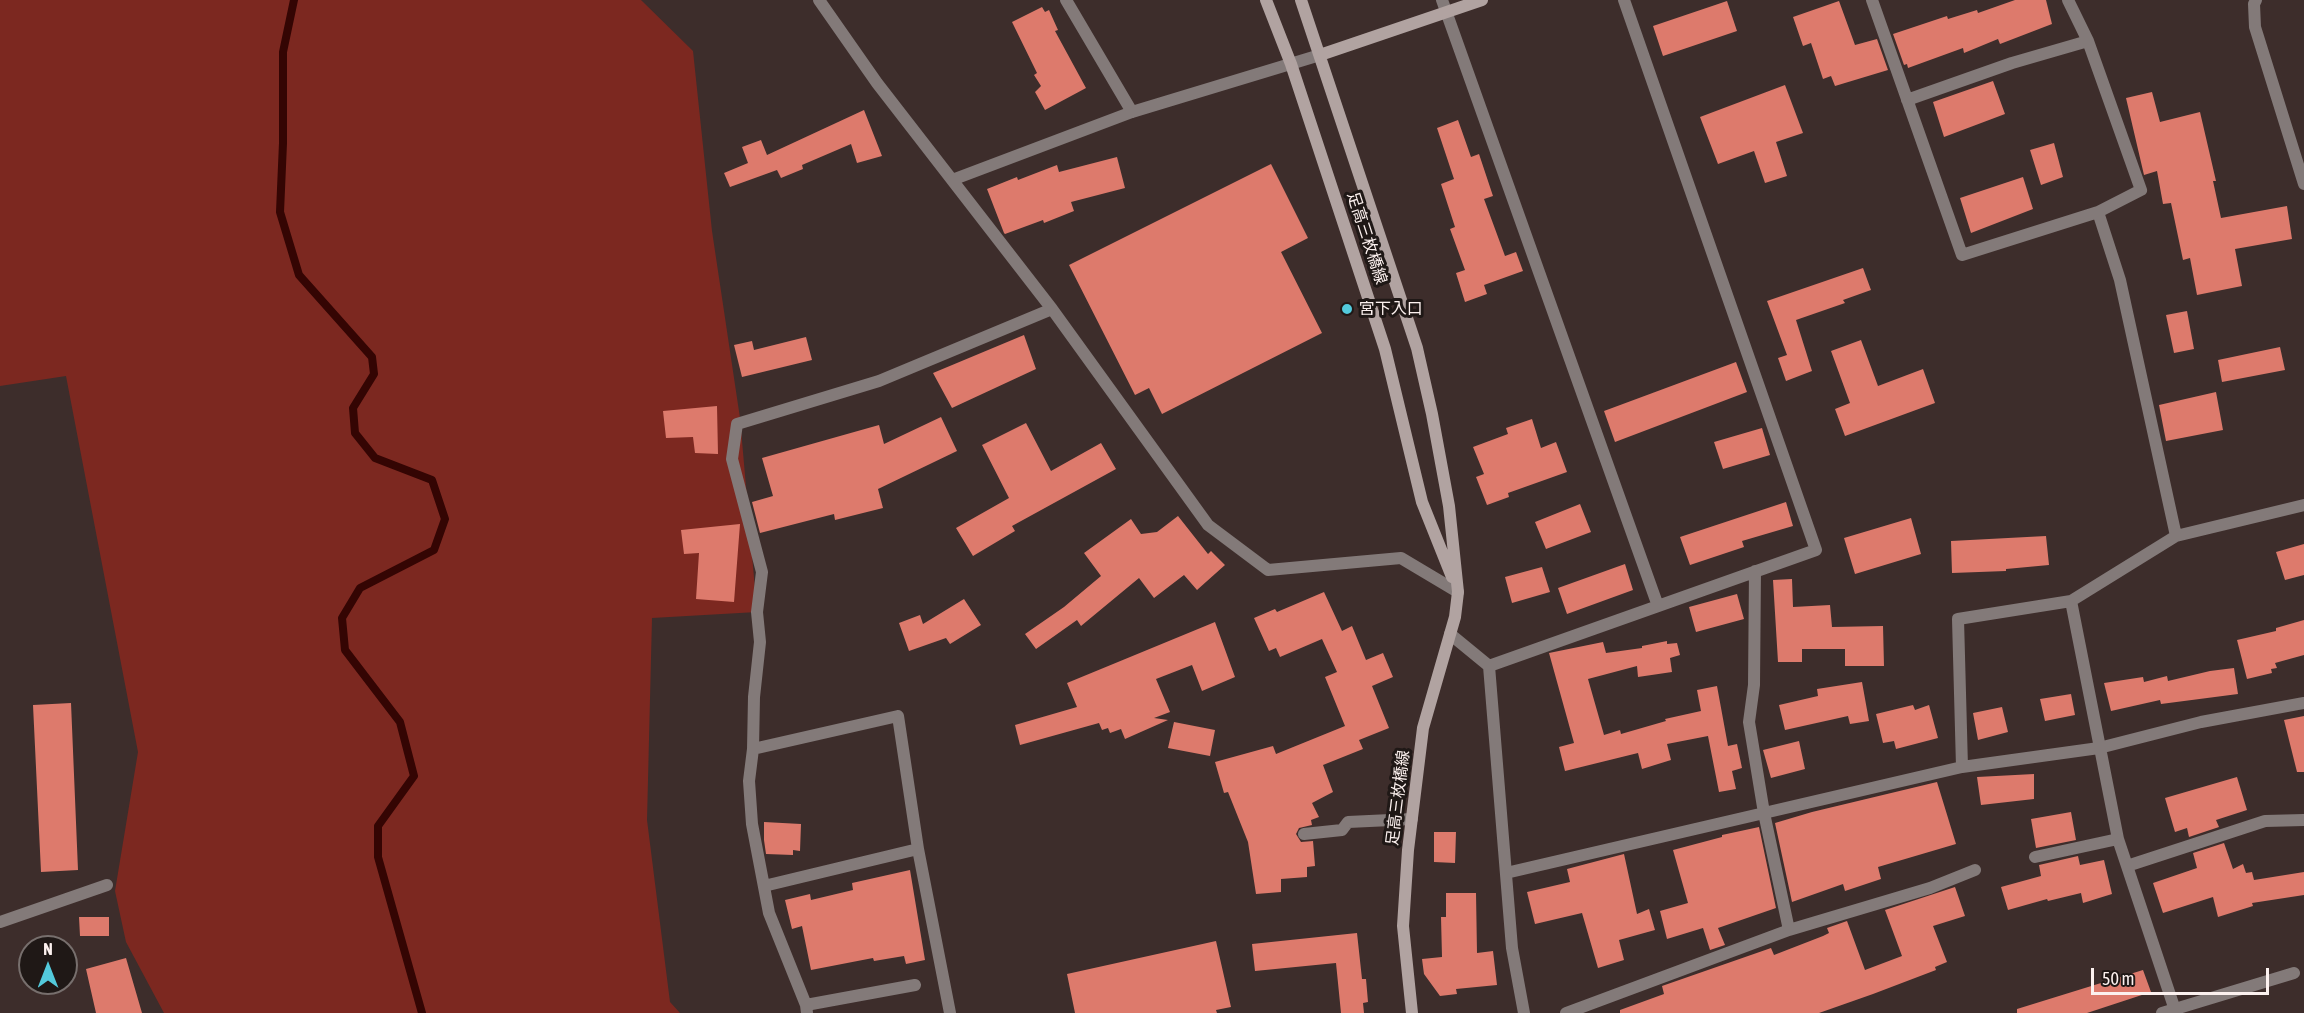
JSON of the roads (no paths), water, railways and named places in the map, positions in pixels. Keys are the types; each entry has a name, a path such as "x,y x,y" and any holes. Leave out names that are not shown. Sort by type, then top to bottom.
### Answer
{"main road":[{"name":"足高三枚橋線","path":"1266,0 1291,64 1385,349 1422,502 1458,592"},
{"name":"足高三枚橋線","path":"1301,0 1417,348 1449,506 1458,592 1455,617 1424,728 1412,819 1403,926 1412,1013"},
{"path":"1320,55 1444,6 1482,0"}],"street":[{"path":"819,0 877,83 1052,309 1208,525 1268,570 1401,558 1458,592"},
{"path":"1066,0 1132,112"},
{"path":"1489,666 1816,550 1624,0"},
{"path":"1872,0 1962,255 2098,212 2141,190 2088,41 2068,0"},
{"path":"2256,0 2254,4 2255,27 2304,184"},
{"path":"1444,6 1658,606"},
{"path":"1907,100 2012,63 2088,41"},
{"path":"952,180 1132,112 1320,55"},
{"path":"2098,212 2120,280 2176,536"},
{"path":"915,984 806,1009 769,913 752,824 749,781 760,642 758,612 762,572 732,459 737,424 879,381 1052,309"},
{"path":"1962,768 1958,619 2071,602 2176,536 2304,505"},
{"path":"1755,571 1754,685 1749,722 1764,813 1790,930"},
{"path":"2071,602 2118,839 2176,1011"},
{"path":"1450,634 1489,666 1512,948 1524,1013"},
{"path":"1506,873 1962,768 2099,748 2201,722 2304,703"},
{"path":"753,749 898,716 918,849 951,1013"},
{"path":"1304,834 1342,830 1348,822 1412,819"},
{"path":"2127,866 2265,821 2304,820"},
{"path":"2035,857 2118,839"},
{"path":"764,886 918,849"},
{"path":"1566,1013 1790,930 1930,888 1975,870"},
{"path":"0,922 107,885"},
{"path":"2162,1013 2176,1011 2294,973"}],"waterway":[{"path":"294,0 283,52 280,212 299,275 372,357 374,374 353,408 355,433 375,458 432,480 445,519 434,550 360,588 342,618 345,650 400,722 414,776 378,826 378,857 422,1013"}],"place":[{"name":"宮下入口","path":"1347,309"}]}
